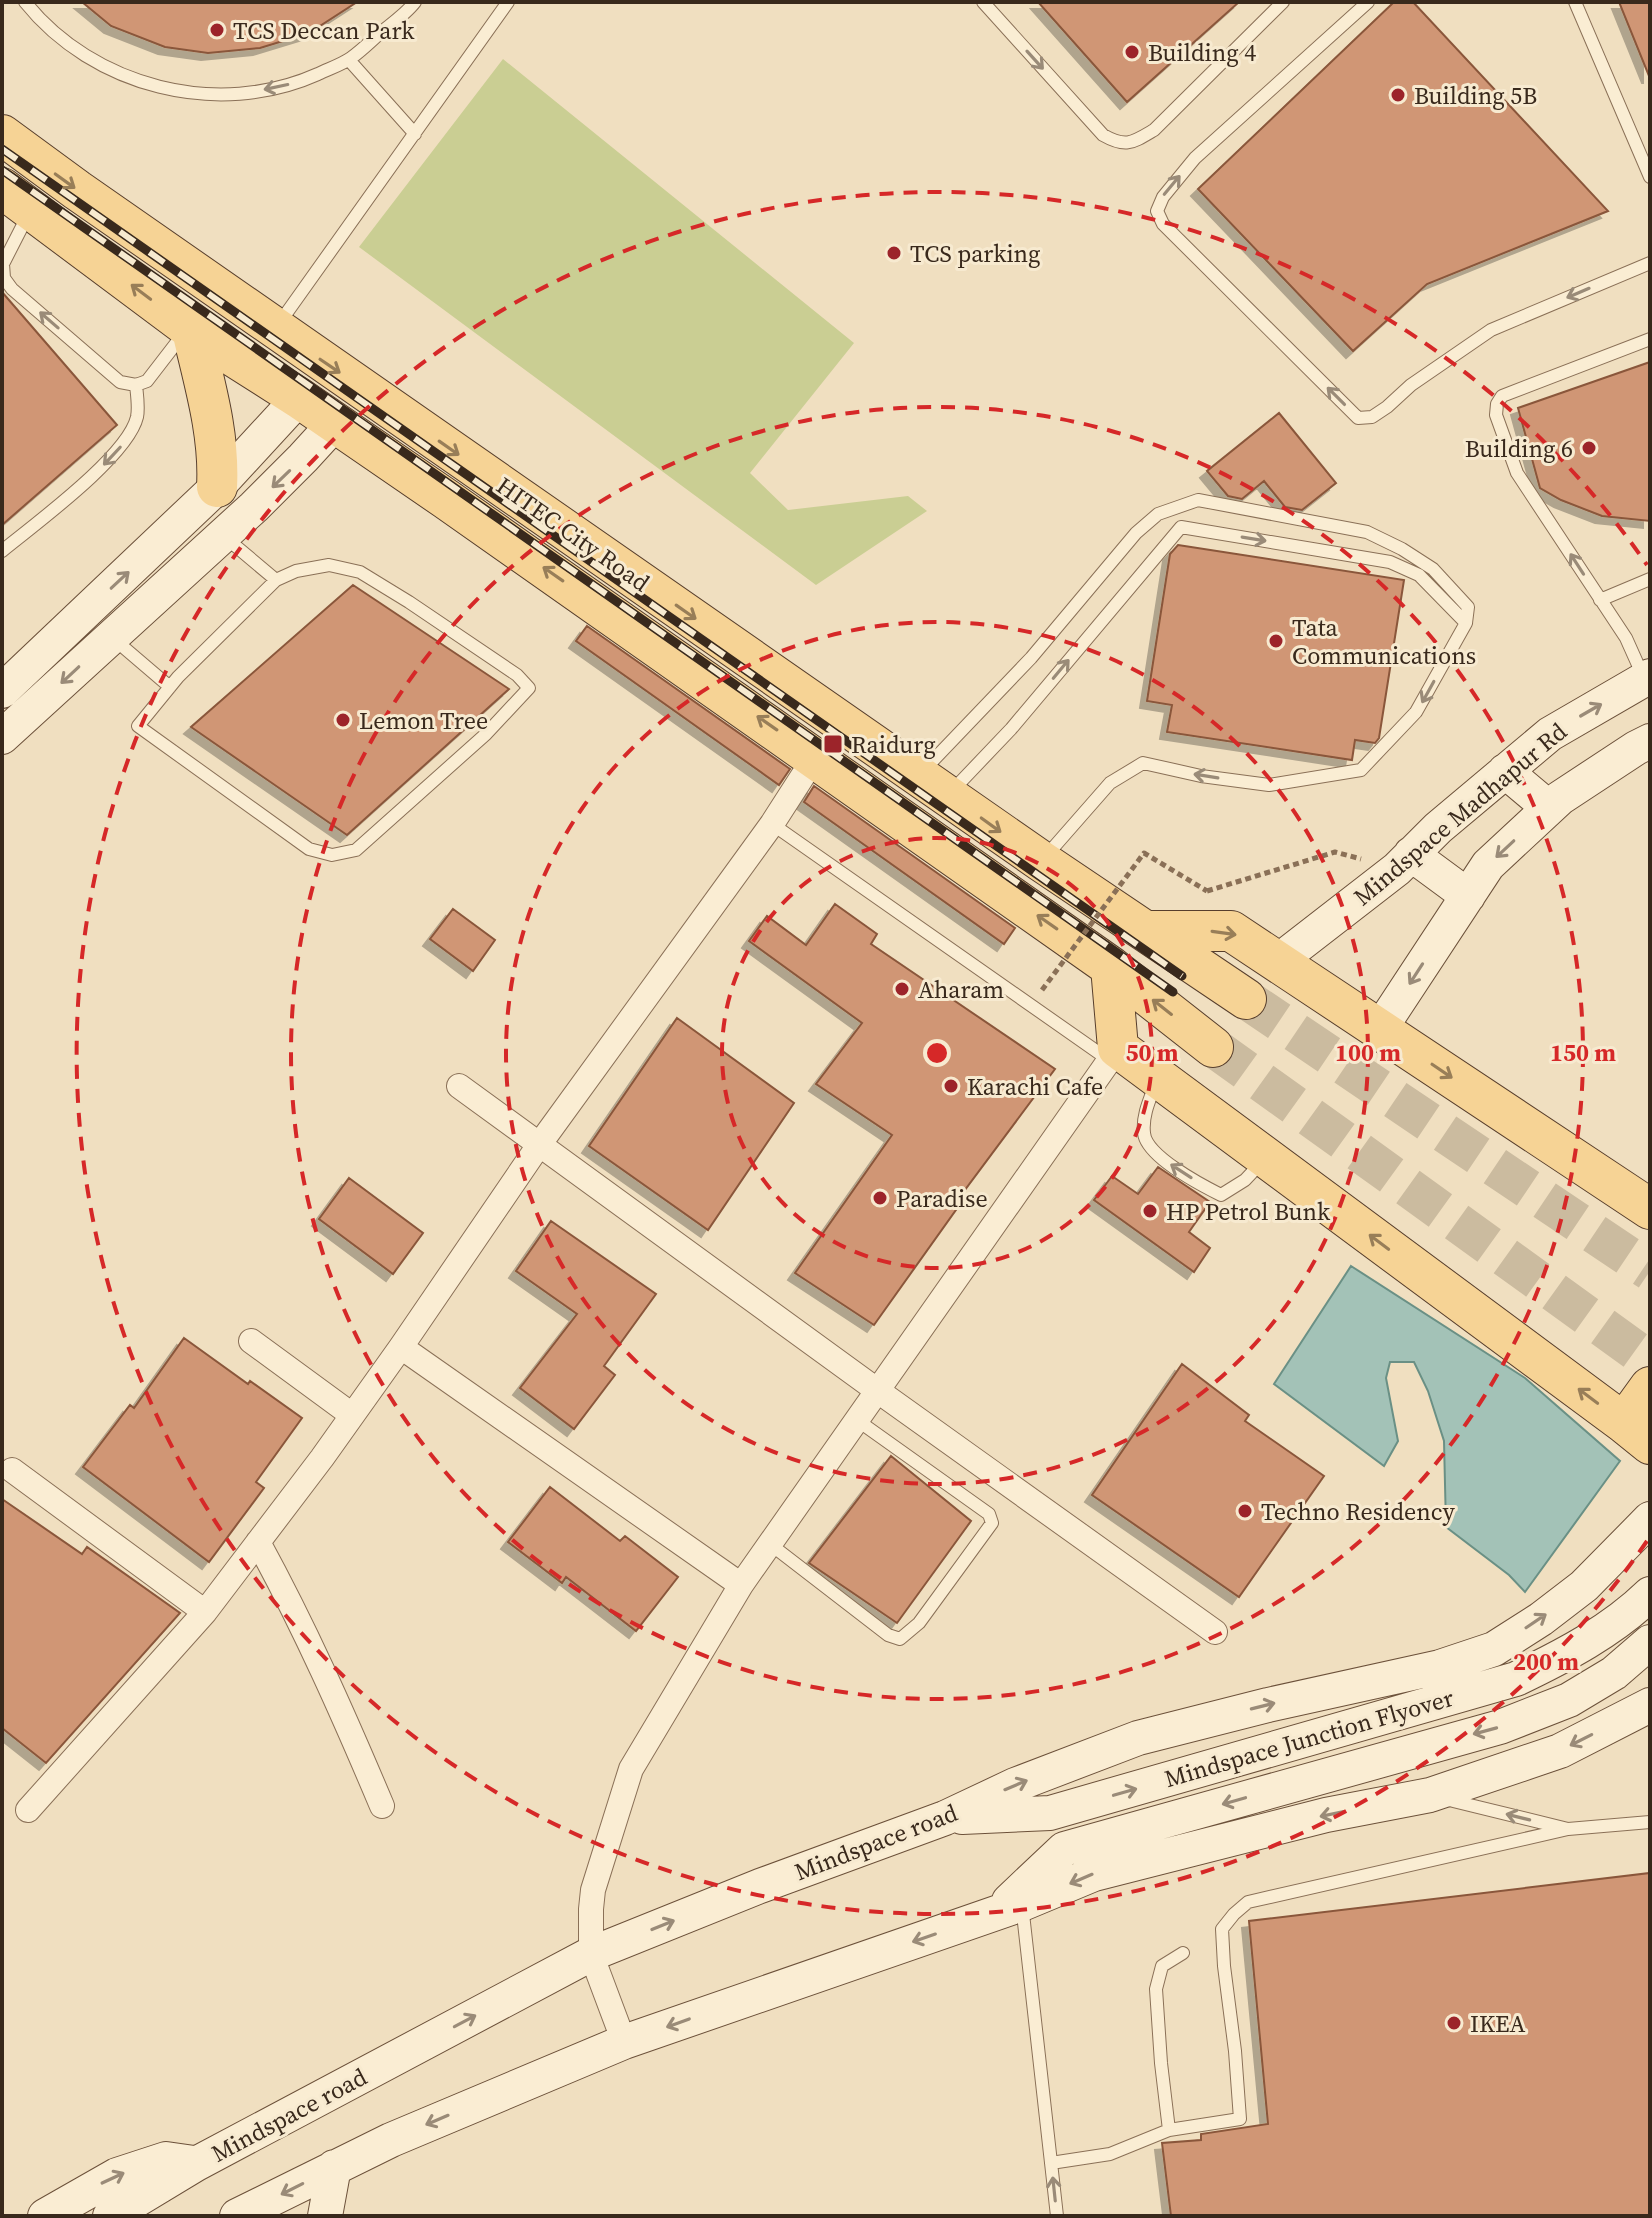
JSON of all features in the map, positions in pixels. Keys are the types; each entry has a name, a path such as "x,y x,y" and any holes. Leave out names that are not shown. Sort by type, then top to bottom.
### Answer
{"main road":[{"name":"HITEC City Road","path":"2,135 65,182 1041,861 1246,999"},
{"name":"HITEC City Road","path":"17,198 190,329 299,398 815,757 1111,967 1213,1047"},
{"path":"190,329 214,427 218,457 217,487"},
{"path":"2,691 217,487 299,398"},
{"path":"2,737 223,535 335,423"},
{"name":"Mindspace Madhapur Rd","path":"1277,962 1397,869 1438,828 1550,734 1647,678"},
{"path":"1380,1029 1488,865 1560,798 1650,741"},
{"path":"1505,771 1549,808"},
{"path":"1411,854 1468,896"},
{"path":"1146,931 1231,931 1650,1209"},
{"path":"1111,967 1114,1054 1158,1078 1637,1434 1650,1387"},
{"name":"Mindspace road","path":"110,2216 196,2164 591,1954 760,1886 945,1818 1015,1785 1138,1738 1440,1667 1494,1649 1584,1586 1650,1519"},
{"name":"Mindspace Junction Flyover","path":"945,1818 1050,1813 1516,1679 1561,1658 1588,1641 1650,1594"},
{"name":"Mindspace Junction Flyover","path":"1010,1908 1064,1849 1500,1727 1569,1700 1614,1673 1650,1642"},
{"path":"237,2216 391,2140 624,2042 1010,1908 1094,1874 1326,1815 1430,1795 1560,1751 1650,1705"},
{"path":"45,2216 117,2175 166,2159 196,2164"},
{"path":"325,2216 334,2167"}],"street":[{"path":"28,1810 205,1612 258,1542 401,1347 539,1145 772,824 815,757"},
{"path":"624,2042 591,1954 593,1890 631,1769 741,1585 1114,1054"},
{"path":"459,1086 1215,1632"},
{"path":"251,1341 352,1415"},
{"path":"401,1347 741,1585"},
{"path":"12,1470 205,1612"},
{"path":"258,1542 290,1600 337,1700 382,1806"}],"lane":[{"path":"25,2 41,22 84,56 134,81 188,93 244,94 298,83 349,60 415,2"},
{"path":"275,328 508,2"},
{"path":"983,2 1103,135 1118,144 1132,143 1154,130 1283,2"},
{"path":"1368,2 1195,158 1163,197 1157,211 1163,224 1358,418 1372,417 1411,385 1491,330 1650,263"},
{"path":"1575,2 1650,177"},
{"path":"349,60 415,134"},
{"path":"17,198 2,264 4,278 12,289 120,382 136,385 147,381 190,329"},
{"path":"1647,678 1626,638 1517,473 1496,415 1502,396 1650,339"},
{"path":"2,551 111,459 127,438 137,416 136,385"},
{"path":"934,785 1031,658 1136,533 1158,514 1198,500 1367,532 1433,569 1468,607 1466,623 1416,712 1361,770 1269,785 1201,776 1143,763 1110,783 1041,861"},
{"path":"934,785 1011,729 1181,527 1390,562 1419,575 1466,623"},
{"path":"223,535 276,580"},
{"path":"329,565 360,572 517,675 529,688 486,734 356,850 332,855 309,849 138,726 170,687 276,580 296,571 329,565"},
{"path":"1600,600 1650,579"},
{"path":"111,637 170,687"},
{"path":"772,824 1114,1054"},
{"path":"1158,1078 1144,1117 1144,1137 1153,1153 1221,1195 1245,1180 1266,1158"},
{"path":"770,1544 888,1635 900,1639 919,1623 992,1523 989,1514 857,1420"},
{"path":"1430,1795 1568,1829"},
{"path":"1051,2163 1110,2154 1169,2130 1240,2119 1222,1929 1248,1902 1568,1829 1650,1822"},
{"path":"1010,1908 1057,2216"},
{"path":"1169,2130 1156,1989 1162,1966 1183,1953"}],"path":[{"path":"1042,990 1144,853 1207,891 1335,852"}],"green space":[{"path":"503,59 854,343 750,473 788,510 908,496 927,511 816,585 359,247"}],"water":[{"path":"1351,1266 1525,1378 1620,1461 1525,1592 1509,1575 1446,1527 1444,1441 1428,1391 1414,1362 1390,1362 1386,1378 1398,1441 1384,1466 1274,1384"}],"building":[{"name":"TCS Deccan Park","path":"82,2 357,2 309,33 260,48 208,53 165,47 111,26"},
{"name":"Building 4","path":"1038,2 1239,2 1127,102"},
{"name":"Building 5B","path":"1394,2 1413,2 1608,211 1427,284 1353,351 1198,189"},
{"path":"1619,2 1650,2 1650,76 1649,76"},
{"path":"2,292 117,425 2,525"},
{"name":"Building 6","path":"1650,362 1650,521 1602,516 1540,488 1518,408"},
{"path":"1279,413 1336,483 1302,510 1285,507 1264,481 1242,499 1228,496 1207,471"},
{"name":"Tata Communications","path":"1178,545 1404,580 1379,738 1375,743 1355,740 1352,760 1167,732 1172,705 1147,701 1170,554"},
{"path":"353,585 509,689 347,835 191,727"},
{"path":"587,626 790,769 779,785 576,641"},
{"path":"814,786 1015,928 1004,944 804,802"},
{"path":"835,904 877,934 871,944 1055,1069 959,1198 963,1200 874,1325 795,1273 892,1135 816,1084 862,1023 749,941 767,916 806,945"},
{"path":"453,909 495,940 473,971 430,939"},
{"path":"677,1018 794,1103 708,1230 589,1146"},
{"path":"1158,1167 1210,1202 1189,1232 1210,1248 1194,1272 1094,1200 1112,1176 1138,1194"},
{"path":"349,1178 423,1233 393,1274 319,1219"},
{"path":"551,1221 656,1294 604,1366 615,1375 574,1429 520,1388 577,1314 516,1271"},
{"path":"184,1338 302,1418 256,1482 264,1488 209,1562 83,1467 130,1405 134,1408"},
{"path":"1182,1364 1249,1415 1245,1421 1324,1476 1239,1597 1092,1495"},
{"path":"891,1456 971,1521 897,1623 809,1563"},
{"path":"550,1487 620,1541 625,1536 678,1577 636,1631 566,1577 562,1583 508,1542"},
{"path":"2,1499 82,1554 87,1547 180,1613 46,1763 2,1728"},
{"name":"IKEA","path":"1650,1873 1650,2216 1171,2216 1162,2143 1201,2140 1201,2134 1268,2124 1249,1921"}],"tunnel":[{"path":"1246,999 1650,1271"},
{"path":"1213,1047 1650,1361"}],"railway":[{"path":"2,149 1182,976"},
{"path":"2,170 1173,992"}],"place":[{"name":"TCS Deccan Park","path":"217,30"},
{"name":"Building 4","path":"1132,52"},
{"name":"Building 5B","path":"1398,95"},
{"name":"TCS parking","path":"894,253"},
{"name":"Building 6","path":"1589,448"},
{"name":"Tata Communications","path":"1276,641"},
{"name":"Lemon Tree","path":"343,720"},
{"name":"Raidurg","path":"833,744"},
{"name":"Aharam","path":"902,989"},
{"name":"Karachi Cafe","path":"951,1086"},
{"name":"Paradise","path":"880,1198"},
{"name":"HP Petrol Bunk","path":"1150,1211"},
{"name":"Techno Residency","path":"1245,1511"},
{"name":"IKEA","path":"1454,2023"}]}
